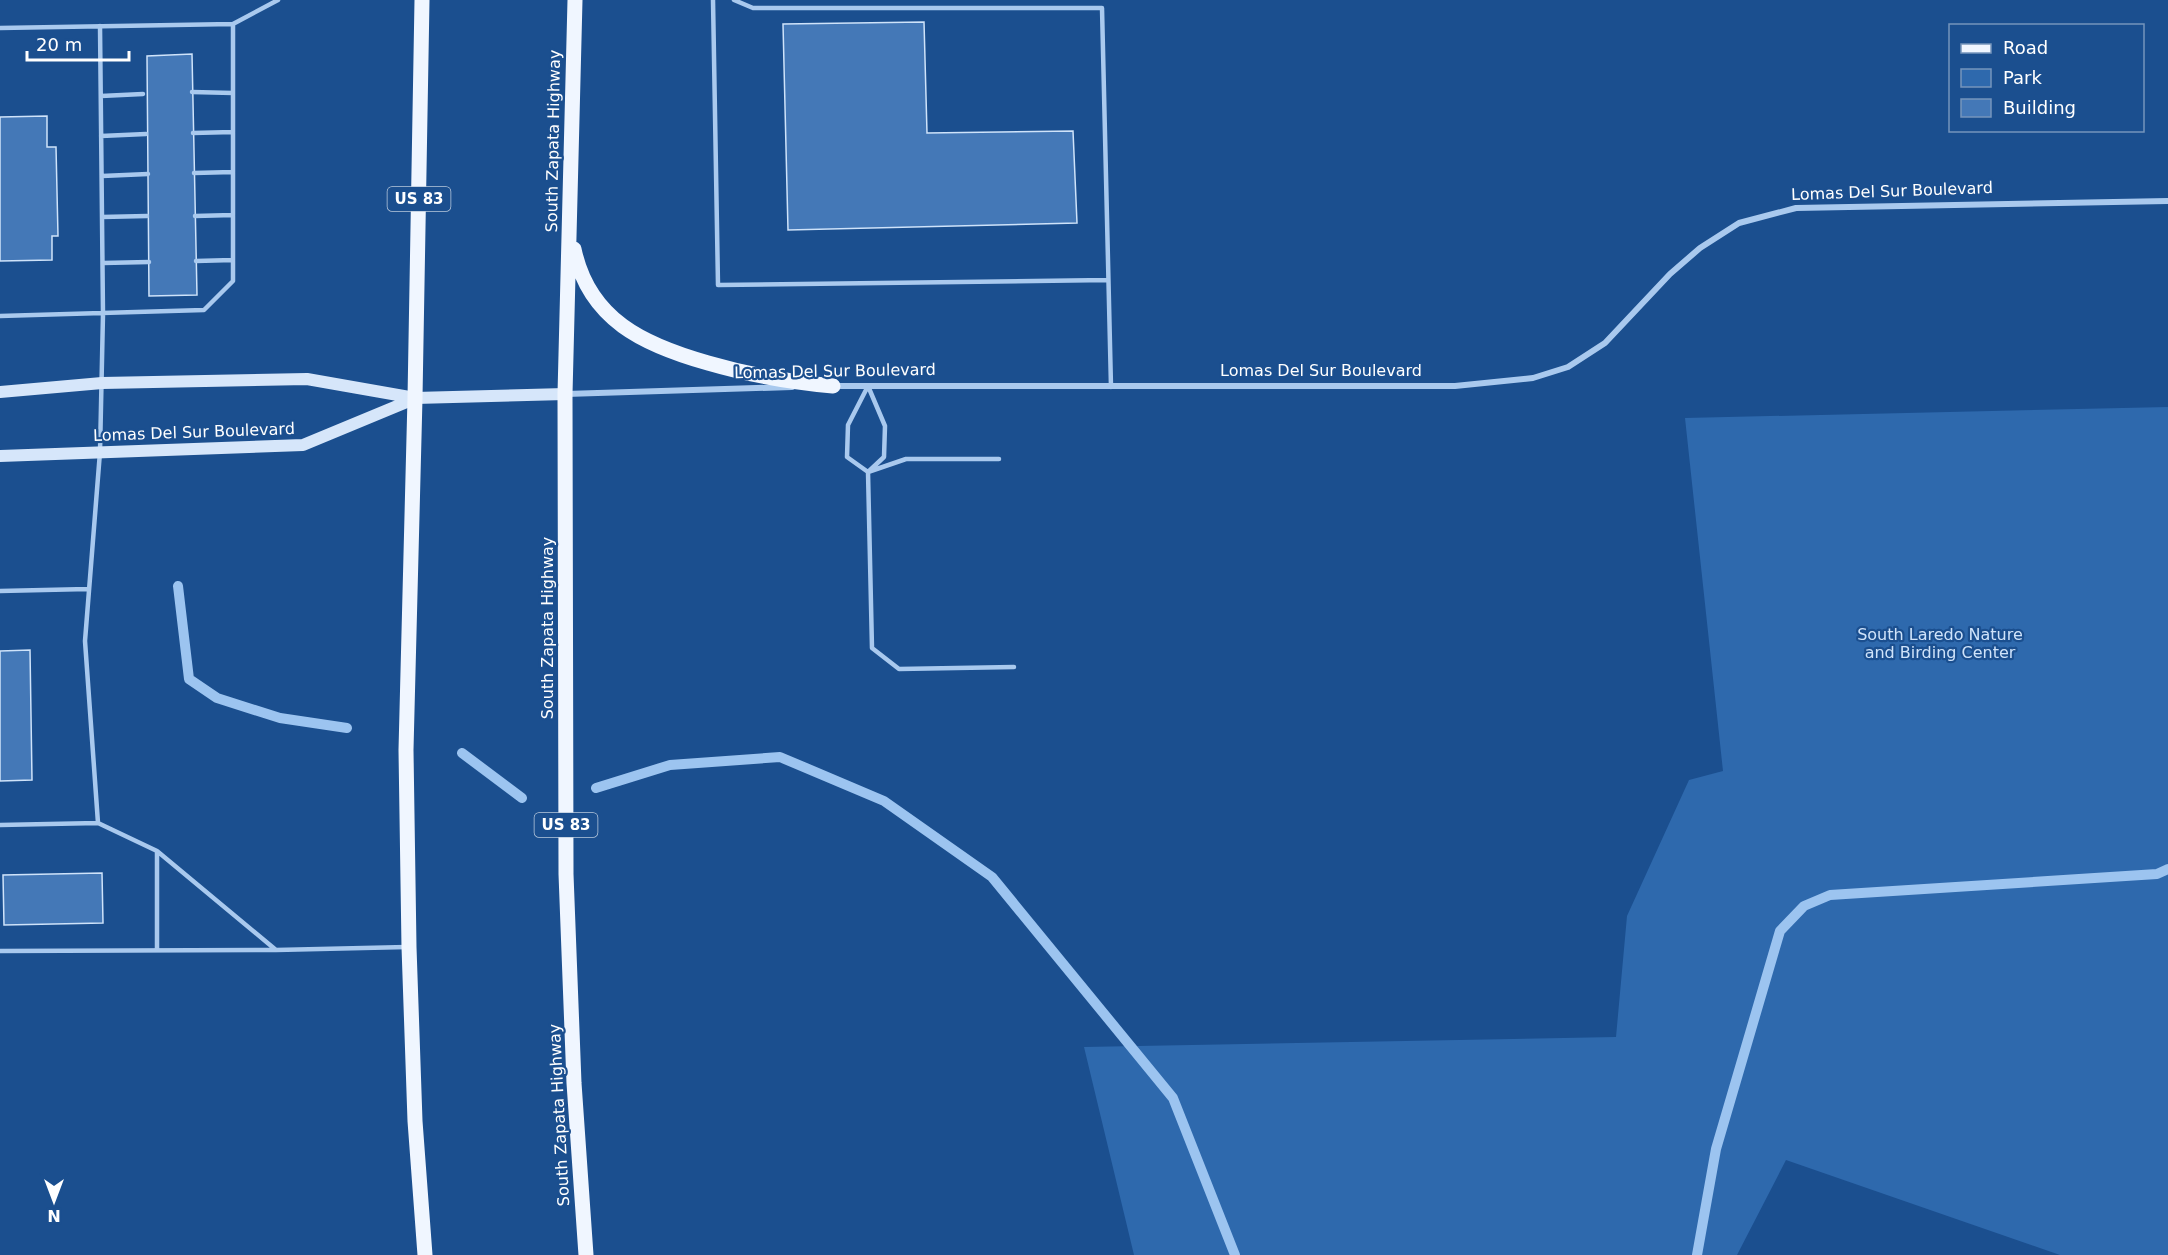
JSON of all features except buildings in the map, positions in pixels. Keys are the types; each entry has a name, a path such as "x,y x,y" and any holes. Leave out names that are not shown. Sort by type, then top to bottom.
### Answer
{"main road":[{"name":"US 83","path":"422,0 406,750 415,1121 425,1255"},
{"name":"South Zapata Highway","path":"575,0 565,394 566,874 574,1083 586,1255"},
{"path":"570,214 578,266 586,284 595,300 627,330 666,351 728,369 775,379 833,386"},
{"name":"Lomas Del Sur Boulevard","path":"0,392 102,383 307,379 415,398 565,394"},
{"name":"Lomas Del Sur Boulevard","path":"0,456 303,445 415,398"}],"street":[{"name":"Lomas Del Sur Boulevard","path":"565,394 833,386 1455,386 1533,378 1568,367 1605,343 1670,274 1700,248 1739,223 1796,208 2168,201"}],"lane":[{"path":"0,28 233,24 278,0"},
{"path":"713,0 718,285 1108,280"},
{"path":"734,0 753,8 1102,8 1111,387"},
{"path":"0,316 204,310 233,281 233,24"},
{"path":"98,823 85,641 100,452 102,383 100,26"},
{"path":"192,93 233,93"},
{"path":"101,96 143,94"},
{"path":"193,133 233,132"},
{"path":"101,136 146,134"},
{"path":"194,173 233,172"},
{"path":"102,176 148,174"},
{"path":"195,216 233,215"},
{"path":"102,217 147,216"},
{"path":"196,261 233,260"},
{"path":"103,263 149,262"},
{"path":"868,386 848,425 847,457 868,472"},
{"path":"868,386 885,426 884,457 868,472 872,648 899,669 1014,668"},
{"path":"868,472 906,459 999,459"},
{"path":"0,591 88,589"},
{"path":"0,825 98,823 157,851 276,950"},
{"path":"157,851 157,950"},
{"path":"0,951 409,947"}],"green space":[{"name":"South Laredo Nature and Birding Center","path":"2168,407 2168,1255 2060,1255 1786,1160 1737,1255 1134,1255 1084,1047 1616,1037 1627,916 1689,780 1723,771 1685,418"}],"waterway":[{"path":"178,586 189,679 217,698 280,718 347,728"},
{"path":"462,753 522,798"},
{"path":"596,788 670,765 780,757 884,801 992,877 1173,1098 1235,1255"},
{"path":"1697,1255 1716,1149 1780,931 1804,906 1830,895 2157,874 2168,869"}]}
